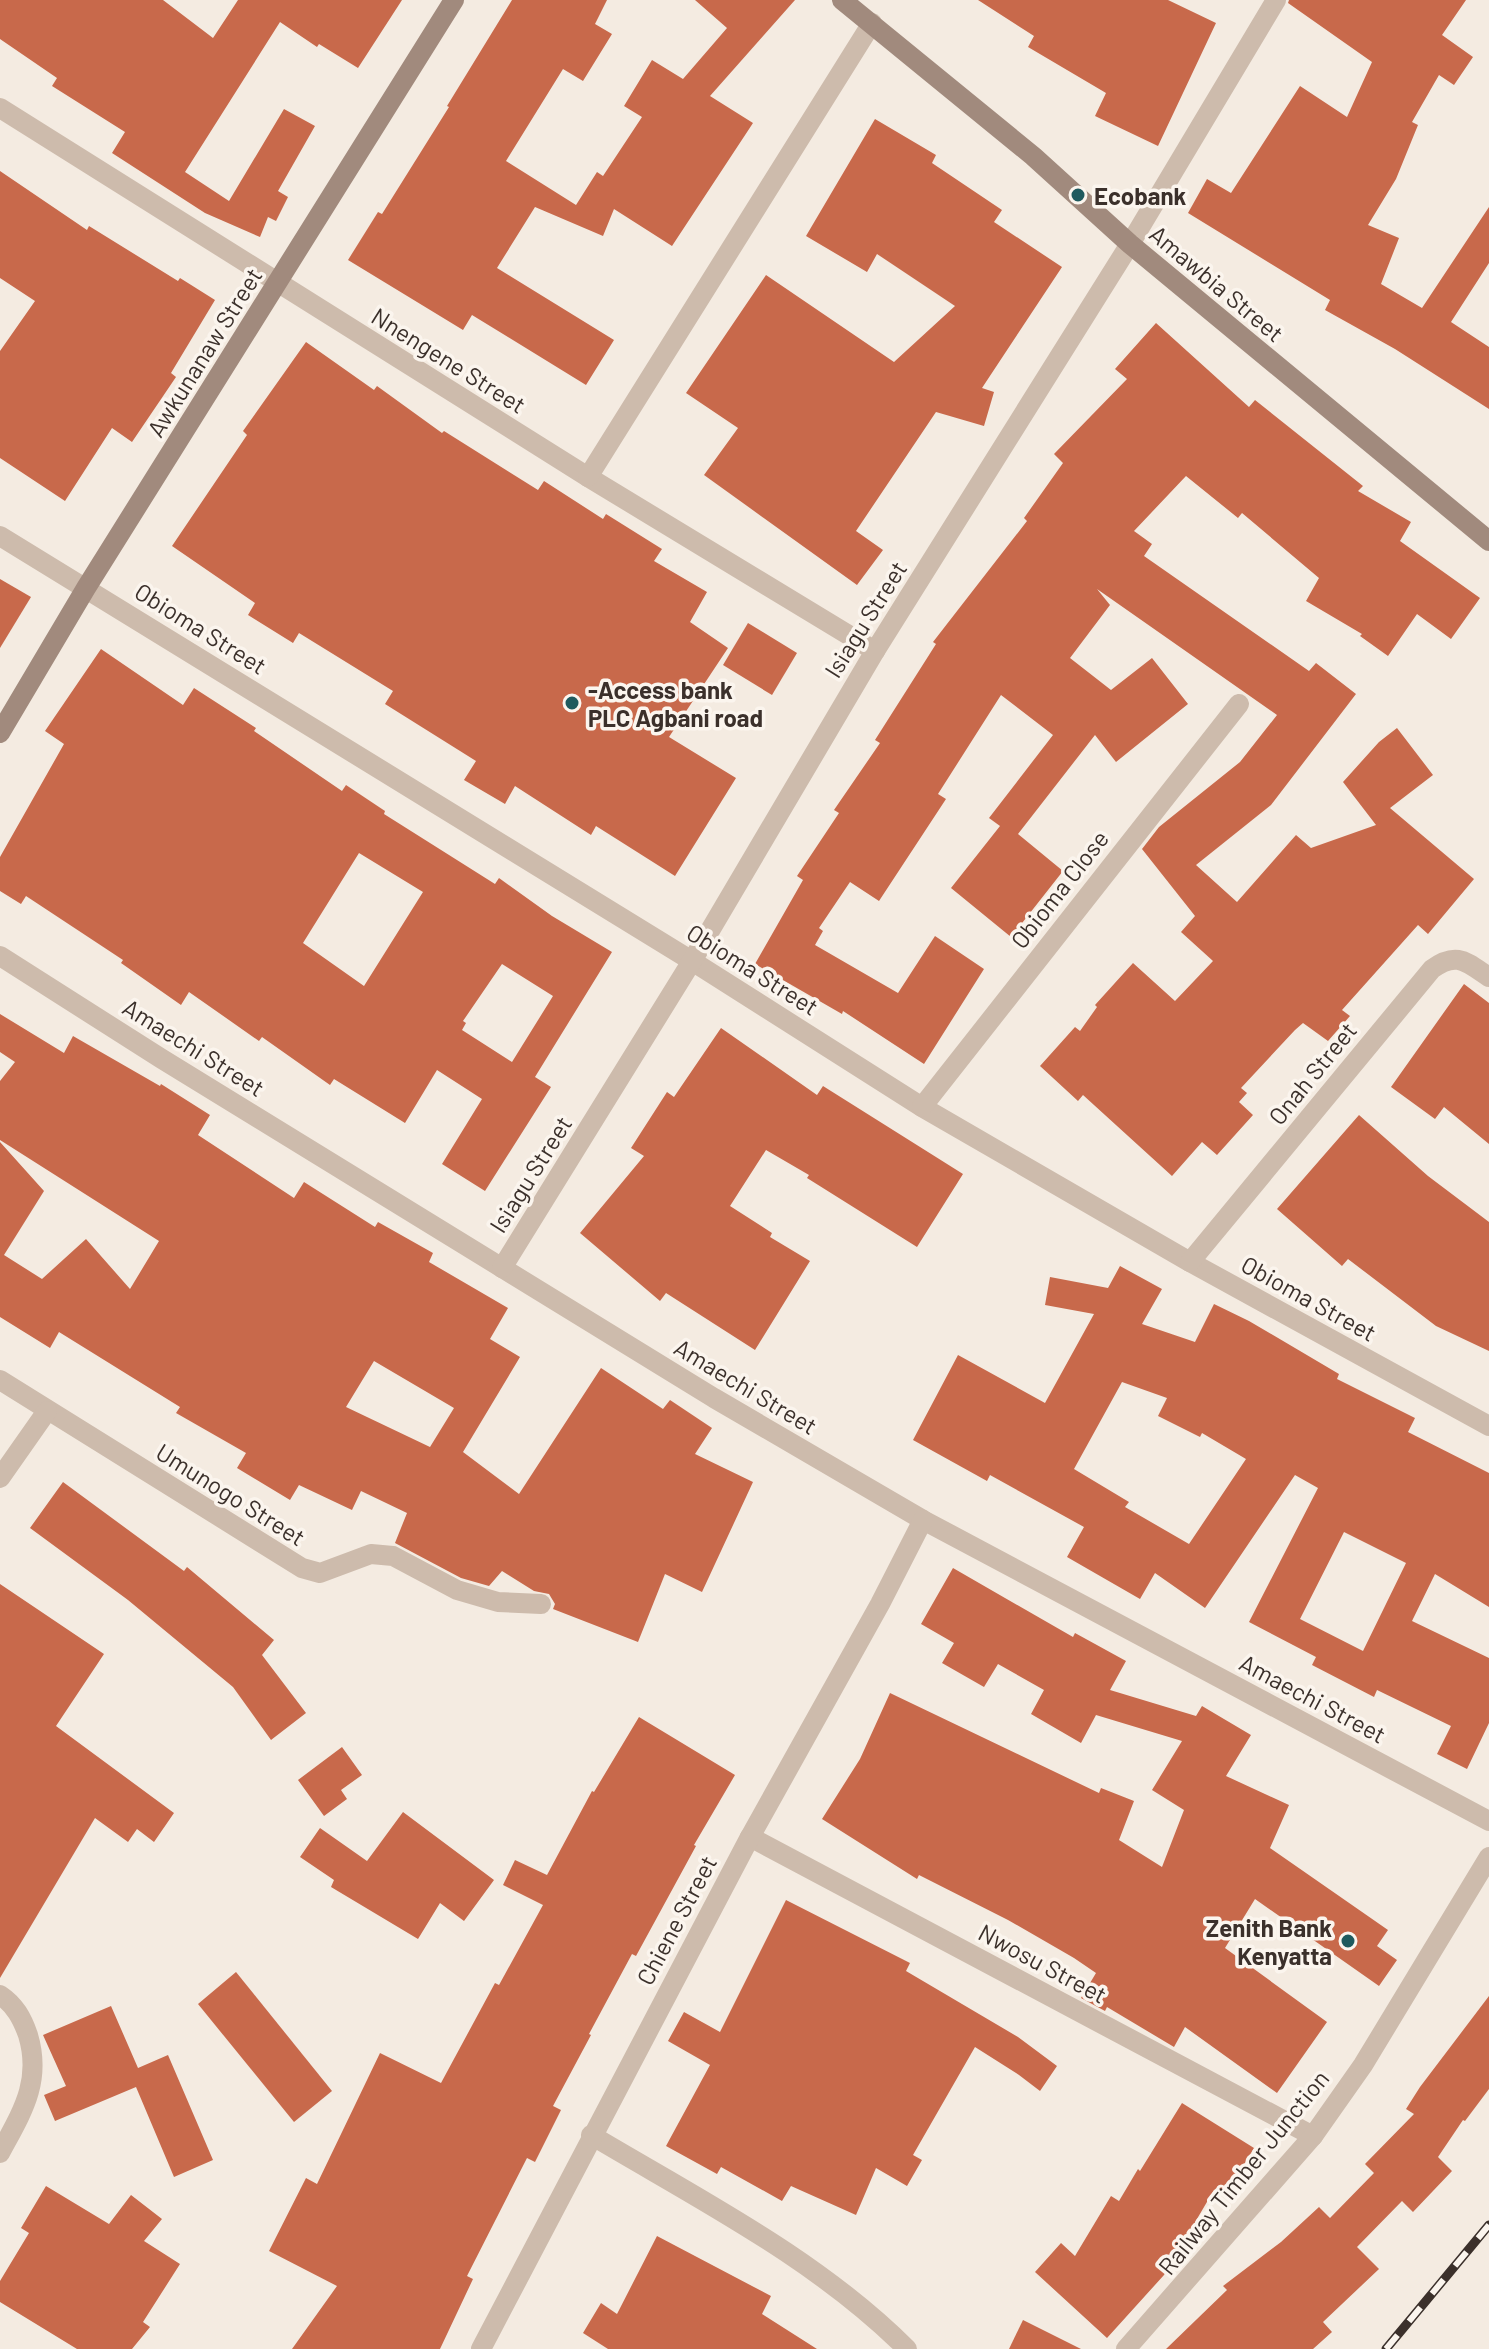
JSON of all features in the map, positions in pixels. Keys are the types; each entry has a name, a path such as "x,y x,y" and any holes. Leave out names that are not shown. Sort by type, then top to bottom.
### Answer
{"street":[{"name":"Awkunanaw Street","path":"0,733 86,588 454,0"},
{"name":"Amawbia Street","path":"842,0 1033,156 1130,244 1489,541"},
{"name":"Isiagu Street","path":"502,1268 692,961 875,651 1130,244 1276,0"},
{"path":"588,477 872,23"},
{"name":"Nnengene Street","path":"0,108 588,477 875,651"},
{"name":"Obioma Street","path":"0,536 692,961 922,1107 1190,1262 1489,1426"},
{"name":"Obioma Close","path":"922,1107 1239,704"},
{"name":"Amaechi Street","path":"0,956 714,1398 923,1520 1489,1821"},
{"name":"Onah Street","path":"1190,1262 1432,969 1445,959 1462,959 1489,977"},
{"name":"Umunogo Street","path":"0,1380 302,1568 320,1573 371,1554 393,1556 457,1590 498,1602 541,1604"},
{"path":"0,1478 47,1411"},
{"name":"Chiene Street","path":"481,2349 591,2135 923,1520"},
{"name":"Nwosu Street","path":"750,1837 1313,2136"},
{"name":"Railway Timber Junction","path":"1126,2349 1313,2136 1363,2065 1489,1857"},
{"path":"0,1995 22,2016 34,2056 34,2076 22,2112 0,2153"},
{"path":"591,2135 765,2239 847,2296 907,2349"}],"building":[{"path":"0,0 163,0 213,38 238,0 402,0 358,68 319,44 317,47 280,22 185,172 229,201 284,109 315,126 278,191 288,197 276,221 268,217 260,237 205,213 112,153 125,132 52,86 57,78 0,39"},
{"path":"512,0 607,0 595,24 612,34 583,81 563,69 506,161 576,205 597,172 603,176 642,117 624,106 652,60 683,79 727,28 695,0 795,0 710,96 753,123 672,246 614,209 603,236 535,207 497,268 614,340 586,385 472,315 463,330 348,260 378,212 382,214"},
{"path":"978,0 1168,0 1216,23 1158,146 1095,116 1106,93 1028,47 1034,36"},
{"path":"1289,0 1466,0 1442,35 1473,57 1454,85 1439,75 1412,122 1418,125 1396,179 1368,225 1399,238 1381,284 1422,308 1489,207 1489,263 1451,322 1489,347 1489,409 1395,349 1325,310 1330,300 1188,213 1207,179 1231,193 1300,86 1347,117 1372,62 1288,3"},
{"path":"875,119 936,155 932,163 1002,210 994,222 1062,267 982,388 994,392 984,426 936,412 856,531 883,550 857,585 704,475 738,428 686,393 766,275 894,362 955,306 877,254 867,272 806,236"},
{"path":"0,171 87,230 89,226 215,300 171,373 176,377 132,442 112,428 65,501 0,458 0,351 35,301 0,278"},
{"path":"1156,323 1249,407 1255,400 1363,486 1358,491 1411,522 1400,541 1480,598 1451,639 1417,614 1388,656 1360,636 1362,634 1306,601 1319,578 1242,513 1238,518 1186,476 1134,531 1152,544 1144,556 1309,671 1316,663 1356,694 1271,805 1196,865 1237,902 1296,835 1311,848 1376,825 1343,782 1379,742 1397,728 1433,775 1390,808 1474,879 1428,934 1418,925 1342,1010 1350,1016 1328,1041 1303,1023 1295,1030 1241,1088 1247,1093 1239,1102 1253,1115 1217,1155 1202,1142 1172,1176 1083,1095 1078,1101 1040,1066 1075,1027 1080,1031 1097,1007 1095,1005 1133,963 1175,1001 1213,961 1181,932 1195,916 1142,849 1159,827 1240,762 1277,715 1097,589 1110,605 1070,658 1111,690 1152,658 1188,704 1116,762 1095,735 1018,834 1063,871 1011,937 951,888 1000,826 989,818 1053,735 1001,695 938,794 946,799 879,901 850,882 819,928 823,931 815,945 898,993 935,936 984,969 924,1064 843,1011 842,1014 755,964 803,880 797,876 839,813 834,810 880,743 875,740 936,644 933,642 1027,521 1024,518 1063,463 1054,454 1127,379 1115,369"},
{"path":"306,342 374,390 377,386 442,433 444,431 538,490 544,481 603,519 606,514 662,549 654,561 707,592 690,622 728,648 669,737 736,778 675,876 596,826 591,835 515,786 505,804 464,780 476,761 385,704 393,691 299,633 293,643 248,615 255,603 172,546 247,435 243,431"},
{"path":"0,579 31,597 0,648"},
{"path":"748,623 797,653 772,695 723,665"},
{"path":"101,649 183,705 194,688 256,728 254,731 342,791 346,785 385,811 384,814 495,884 499,878 552,916 612,952 535,1077 551,1087 485,1191 442,1164 482,1099 437,1070 405,1123 334,1079 330,1085 262,1037 259,1041 189,992 181,1005 121,963 123,960 26,896 21,904 0,891 0,857 64,744 45,731","holes":["359,853 423,892 364,986 303,943","502,964 553,996 512,1062 462,1030 466,1023 463,1021"]},
{"path":"1464,984 1489,1003 1489,1144 1444,1107 1435,1119 1391,1087"},
{"path":"0,1014 64,1053 73,1036 210,1115 198,1135 294,1198 304,1182 375,1227 378,1222 433,1253 429,1262 508,1308 490,1339 520,1357 463,1452 519,1494 601,1368 663,1409 670,1400 712,1428 695,1454 753,1482 702,1592 665,1574 638,1642 553,1609 555,1604 549,1594 534,1591 502,1571 489,1586 461,1578 395,1543 407,1513 361,1491 352,1510 299,1485 290,1500 237,1468 246,1453 176,1413 180,1407 59,1332 50,1348 0,1317 0,1142 44,1191 4,1255 42,1279 86,1239 130,1289 159,1241 0,1140 0,1081 15,1062 0,1052","holes":["374,1361 454,1408 430,1447 346,1407"]},
{"path":"721,1028 817,1095 823,1086 963,1174 917,1247 766,1150 730,1206 772,1233 770,1237 810,1261 755,1350 666,1293 660,1301 580,1233 644,1156 631,1148 667,1092 674,1097"},
{"path":"1359,1115 1428,1176 1489,1222 1489,1351 1436,1326 1348,1259 1342,1266 1277,1209"},
{"path":"1120,1266 1162,1289 1142,1324 1195,1342 1214,1304 1339,1374 1337,1379 1415,1418 1408,1432 1489,1473 1489,1607 1435,1574 1412,1621 1489,1658 1489,1723 1467,1769 1437,1754 1451,1726 1377,1690 1374,1697 1312,1665 1316,1657 1249,1622 1318,1488 1295,1475 1205,1608 1155,1573 1140,1599 1067,1557 1084,1527 990,1475 987,1481 913,1440 958,1355 1045,1403 1094,1314 1045,1305 1050,1277 1108,1288","holes":["1122,1382 1167,1398 1158,1416 1200,1437 1202,1433 1246,1459 1189,1544 1125,1507 1129,1502 1074,1469","1344,1532 1406,1563 1363,1651 1300,1619"]},
{"path":"63,1482 184,1571 187,1567 274,1640 262,1655 306,1713 271,1740 233,1687 128,1600 30,1528"},
{"path":"953,1568 1073,1637 1075,1633 1126,1661 1110,1690 1196,1716 1202,1706 1251,1735 1226,1776 1289,1805 1270,1848 1388,1930 1377,1946 1397,1960 1379,1986 1255,1899 1225,1948 1327,2022 1277,2093 1185,2027 1174,2047 1107,2007 1105,2011 1081,1998 1096,1973 1008,1920 919,1875 917,1879 822,1819 860,1759 890,1693 1099,1793 1101,1788 1134,1801 1119,1840 1162,1867 1184,1810 1152,1790 1182,1741 1096,1715 1081,1743 1031,1714 1044,1690 998,1664 984,1687 942,1663 954,1643 921,1624"},
{"path":"0,1584 104,1654 56,1726 174,1813 154,1842 137,1829 128,1842 95,1818 0,1978"},
{"path":"639,1717 735,1775 636,1956 632,1954 589,2034 553,2106 561,2110 535,2162 527,2158 467,2276 473,2279 440,2349 292,2349 337,2286 269,2251 306,2178 317,2184 380,2053 441,2083 495,1983 499,1985 543,1905 503,1885 515,1860 547,1875 592,1791"},
{"path":"342,1747 362,1775 341,1790 347,1799 324,1816 298,1780"},
{"path":"403,1812 494,1880 464,1921 440,1903 418,1939 331,1887 334,1880 300,1857 320,1828 367,1861"},
{"path":"786,1900 910,1963 906,1971 1018,2037 1057,2066 1040,2091 975,2047 913,2155 922,2160 907,2186 876,2168 856,2215 791,2186 782,2201 721,2167 717,2174 666,2146 710,2065 668,2041 684,2012 720,2032"},
{"path":"236,1972 332,2091 294,2122 198,2004"},
{"path":"1489,1996 1489,2089 1438,2157 1452,2171 1413,2212 1402,2201 1357,2247 1379,2269 1323,2322 1332,2332 1313,2349 1166,2349 1227,2290 1223,2286 1281,2242 1319,2207 1330,2218 1374,2173 1365,2164 1414,2114 1406,2109"},
{"path":"111,2006 138,2068 168,2055 213,2160 174,2177 136,2087 55,2121 44,2095 66,2086 43,2035"},
{"path":"1182,2103 1254,2148 1225,2196 1214,2190 1164,2275 1107,2338 1035,2272 1061,2243 1075,2256 1111,2196 1119,2201"},
{"path":"46,2186 109,2224 131,2195 162,2219 144,2241 180,2264 143,2322 150,2327 132,2349 77,2349 0,2302 0,2281 29,2233 21,2228"},
{"path":"657,2236 771,2296 762,2314 817,2349 608,2349 583,2333 601,2303 617,2314"},
{"path":"1023,2320 1081,2349 1009,2349"}],"railway":[{"path":"1386,2349 1489,2225"}],"place":[{"name":"Ecobank","path":"1078,195"},
{"name":"-Access bank PLC Agbani road","path":"572,703"},
{"name":"Zenith Bank Kenyatta","path":"1348,1941"}]}
